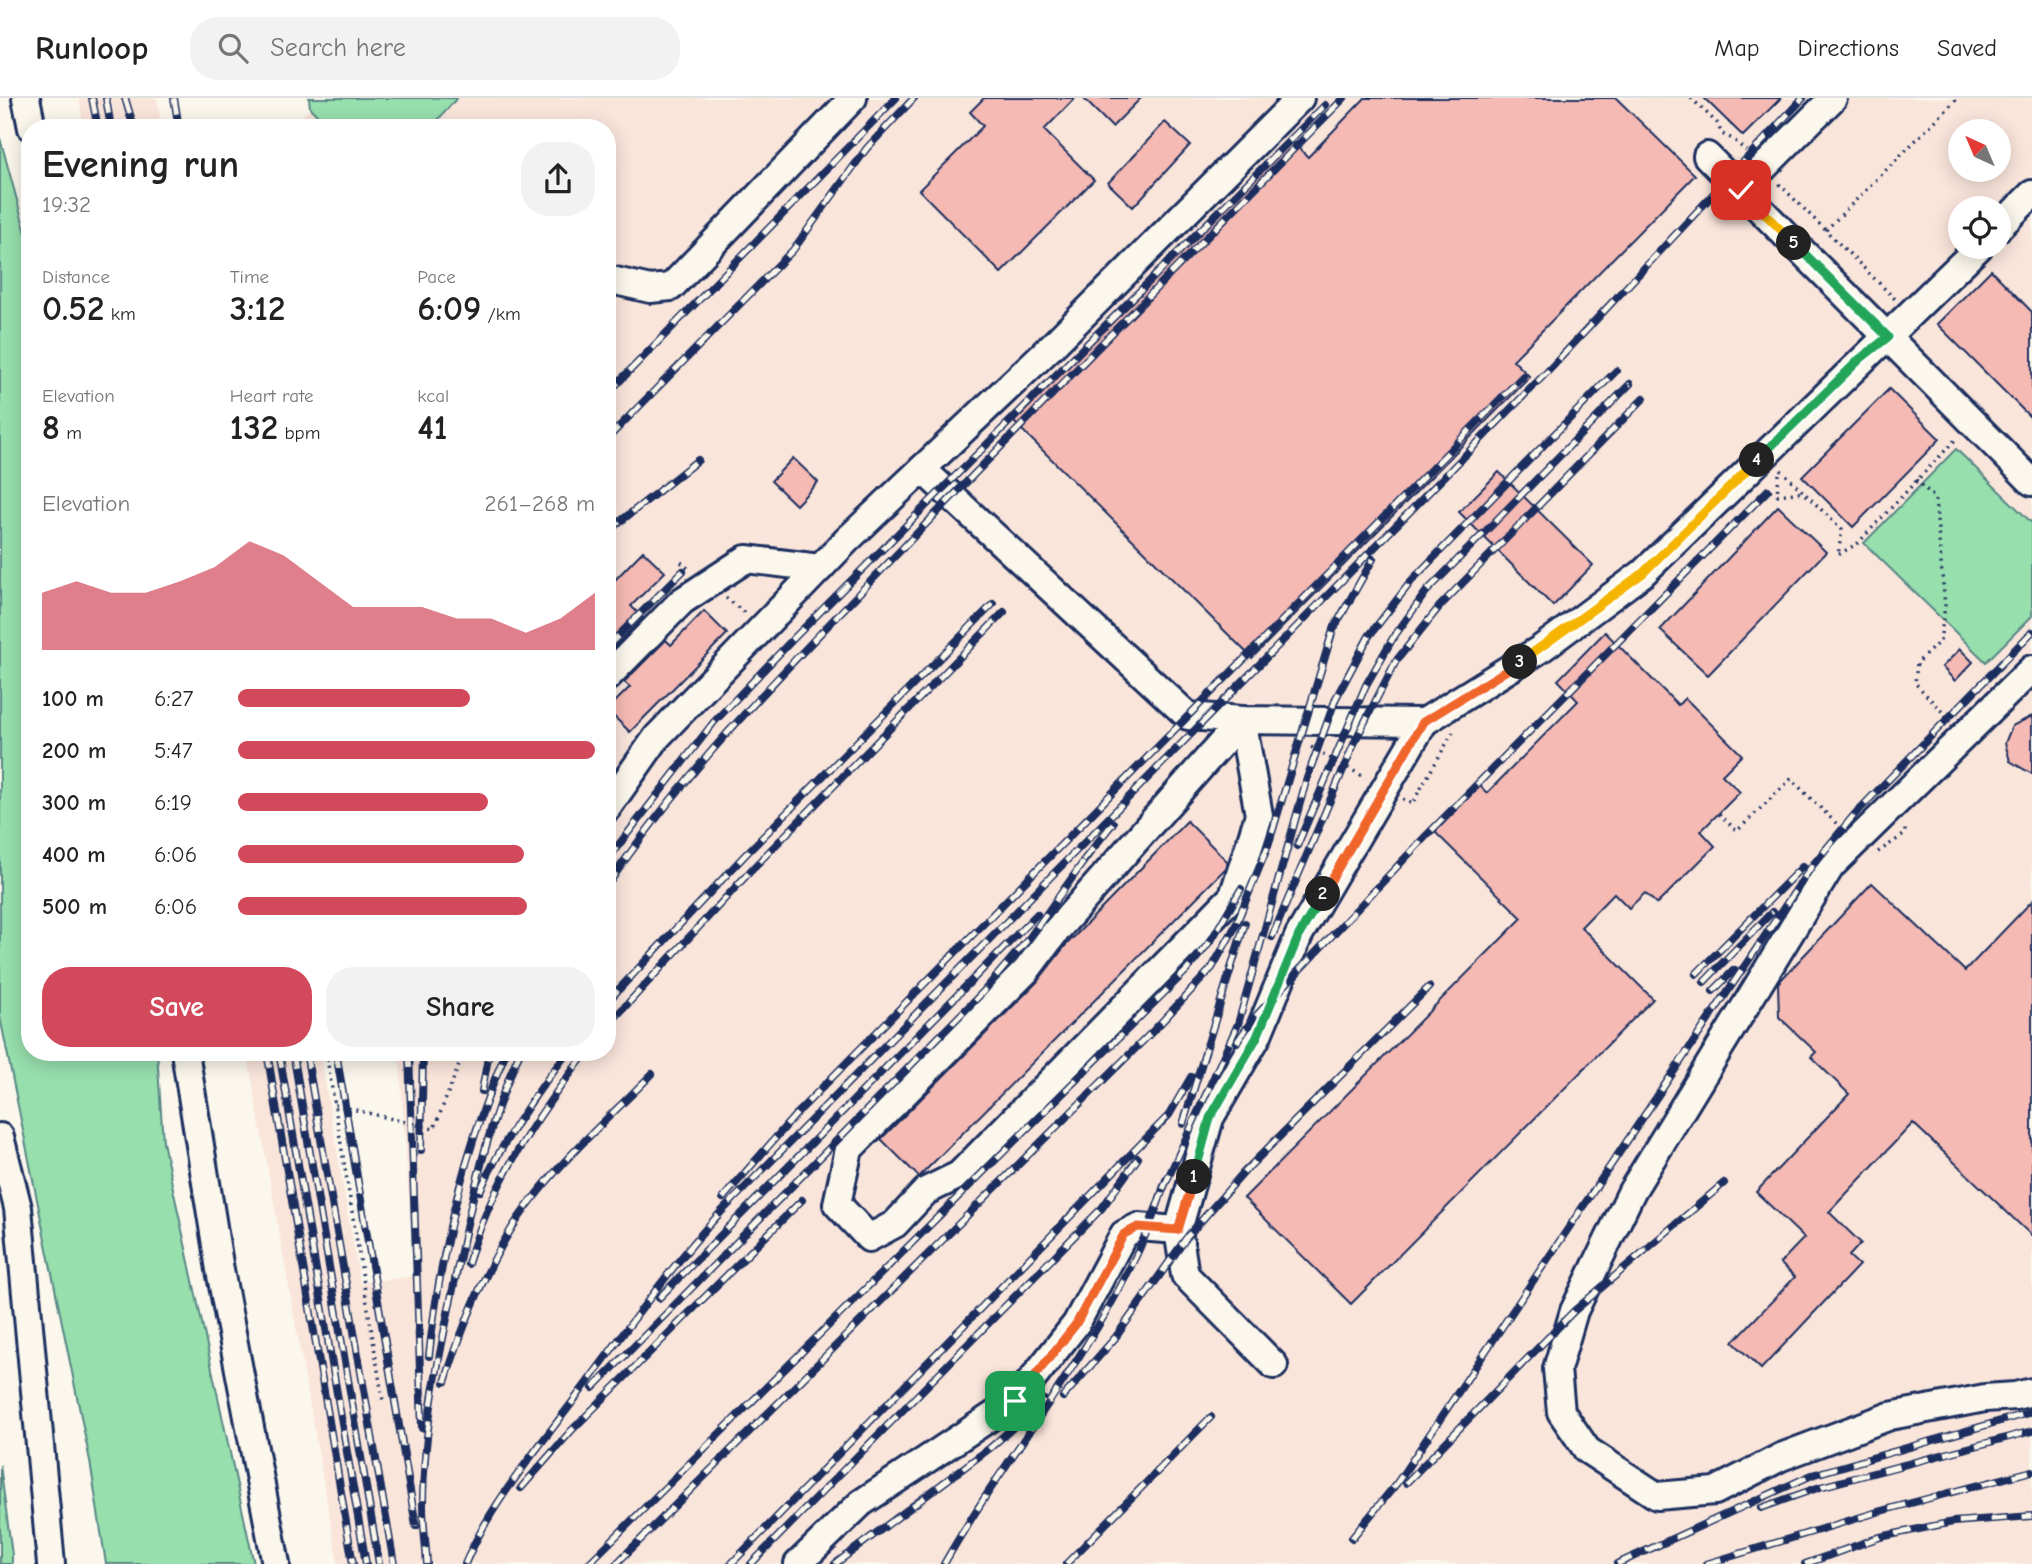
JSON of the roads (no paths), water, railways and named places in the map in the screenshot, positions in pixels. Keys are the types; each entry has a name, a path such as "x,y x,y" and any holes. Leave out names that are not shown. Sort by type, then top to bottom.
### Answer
{"lane":[{"path":"26,98 30,119"},
{"path":"616,281 650,289 671,287 853,98"},
{"path":"616,795 657,737 820,568 1056,342 1300,98"},
{"path":"1741,190 1833,98"},
{"path":"1707,156 2032,482"},
{"path":"2011,215 2032,194"},
{"path":"1274,1365 1185,1275 1178,1230 1210,1118 1257,1037 1299,935 1423,722 1542,648 1643,573 1860,359 1888,337 1967,259"},
{"path":"922,468 1188,716 1242,720 1423,722"},
{"path":"616,668 682,601 746,559 820,568"},
{"path":"2032,669 1831,866 1632,1191 1574,1311 1557,1369 1561,1412 1587,1450 1657,1496 1715,1491 1781,1457 1890,1416 2032,1392"},
{"path":"1242,720 1259,816 1233,896 959,1175 926,1191 895,1224 869,1238 837,1203 849,1149 1026,971 1056,931 1242,720"},
{"path":"186,1061 220,1270 276,1564"},
{"path":"0,1137 18,1208 51,1564"},
{"path":"798,1564 861,1503 1015,1401 1076,1324 1124,1234 1138,1227 1178,1230"}],"railway":[{"path":"92,98 96,119"},
{"path":"106,98 110,119"},
{"path":"125,98 131,119"},
{"path":"174,98 178,119"},
{"path":"616,385 896,98"},
{"path":"616,430 793,250 867,148 914,98"},
{"path":"616,873 673,797 744,714 1007,440 1344,98"},
{"path":"465,1564 488,1519 517,1475 666,1277 721,1212 1548,371 1803,98"},
{"path":"616,848 714,722 795,637 1325,105"},
{"path":"1163,1189 1238,1024 1307,778 1336,698 1369,636 1413,579 1616,371"},
{"path":"723,1198 799,1111 1523,376"},
{"path":"1297,846 1366,685 1393,638 1426,592 1630,384"},
{"path":"1272,937 1357,737 1396,661 1440,606 1644,398"},
{"path":"616,525 698,460"},
{"path":"1237,1042 1253,1019 1426,836 1768,490"},
{"path":"616,1564 1156,1028 1212,968 1235,927 1268,846 1333,630 1373,559"},
{"path":"616,638 683,571"},
{"path":"616,992 746,854 993,604"},
{"path":"616,1016 757,864 1004,612"},
{"path":"1352,1538 1397,1483 1812,866 1855,814 2032,632"},
{"path":"1083,861 1113,823"},
{"path":"593,1388 983,992 1030,937 1089,854"},
{"path":"1696,974 1803,866"},
{"path":"588,1564 1187,970 1212,939 1241,889"},
{"path":"1704,982 1772,912"},
{"path":"659,1298 1037,914"},
{"path":"1183,1124 1245,923"},
{"path":"1713,991 1734,970"},
{"path":"1063,1397 1115,1338 1187,1237 1245,1171 1429,987"},
{"path":"269,1061 353,1564"},
{"path":"281,1061 366,1564"},
{"path":"295,1061 379,1564"},
{"path":"308,1061 394,1564"},
{"path":"338,1061 416,1526"},
{"path":"409,1061 422,1428"},
{"path":"421,1150 423,1061"},
{"path":"482,1091 487,1061"},
{"path":"429,1356 440,1278 456,1201 478,1125 502,1061"},
{"path":"427,1564 423,1512 424,1474 435,1380 478,1178 500,1102 516,1061"},
{"path":"480,1191 520,1118 561,1061"},
{"path":"468,1264 502,1179 533,1126 580,1061"},
{"path":"445,1382 478,1294 503,1243 518,1220 552,1175 652,1074"},
{"path":"731,1564 1169,1115 1191,1077"},
{"path":"751,1564 1102,1208 1138,1158"},
{"path":"944,1564 1003,1470 1066,1378 1123,1283 1147,1233 1166,1180"},
{"path":"1406,1483 1574,1311 1724,1183"},
{"path":"521,1488 571,1431 802,1200"},
{"path":"835,1564 990,1448 1044,1400"},
{"path":"1617,1564 1812,1475 2032,1412"},
{"path":"1066,1564 1211,1417"},
{"path":"1761,1508 1820,1487 2032,1431"},
{"path":"1706,1564 1881,1511 2032,1471"},
{"path":"1805,1564 1880,1537 1953,1522 2032,1516"}]}
